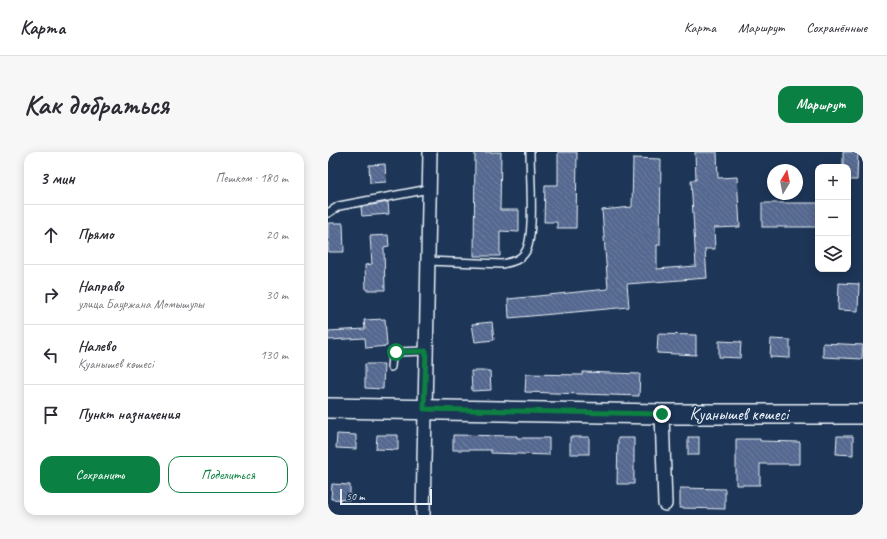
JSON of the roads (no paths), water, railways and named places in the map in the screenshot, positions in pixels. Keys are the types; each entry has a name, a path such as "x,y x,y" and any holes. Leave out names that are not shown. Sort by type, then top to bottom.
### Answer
{"street":[{"path":"423,515 430,152"},
{"name":"Қуанышев көшесі","path":"328,408 662,414 863,414"},
{"path":"662,414 665,504"}],"lane":[{"path":"428,261 502,264 514,262 526,252 530,236 530,152"},
{"path":"328,213 339,206 429,189"},
{"path":"391,367 392,357 396,352 426,351"}]}
